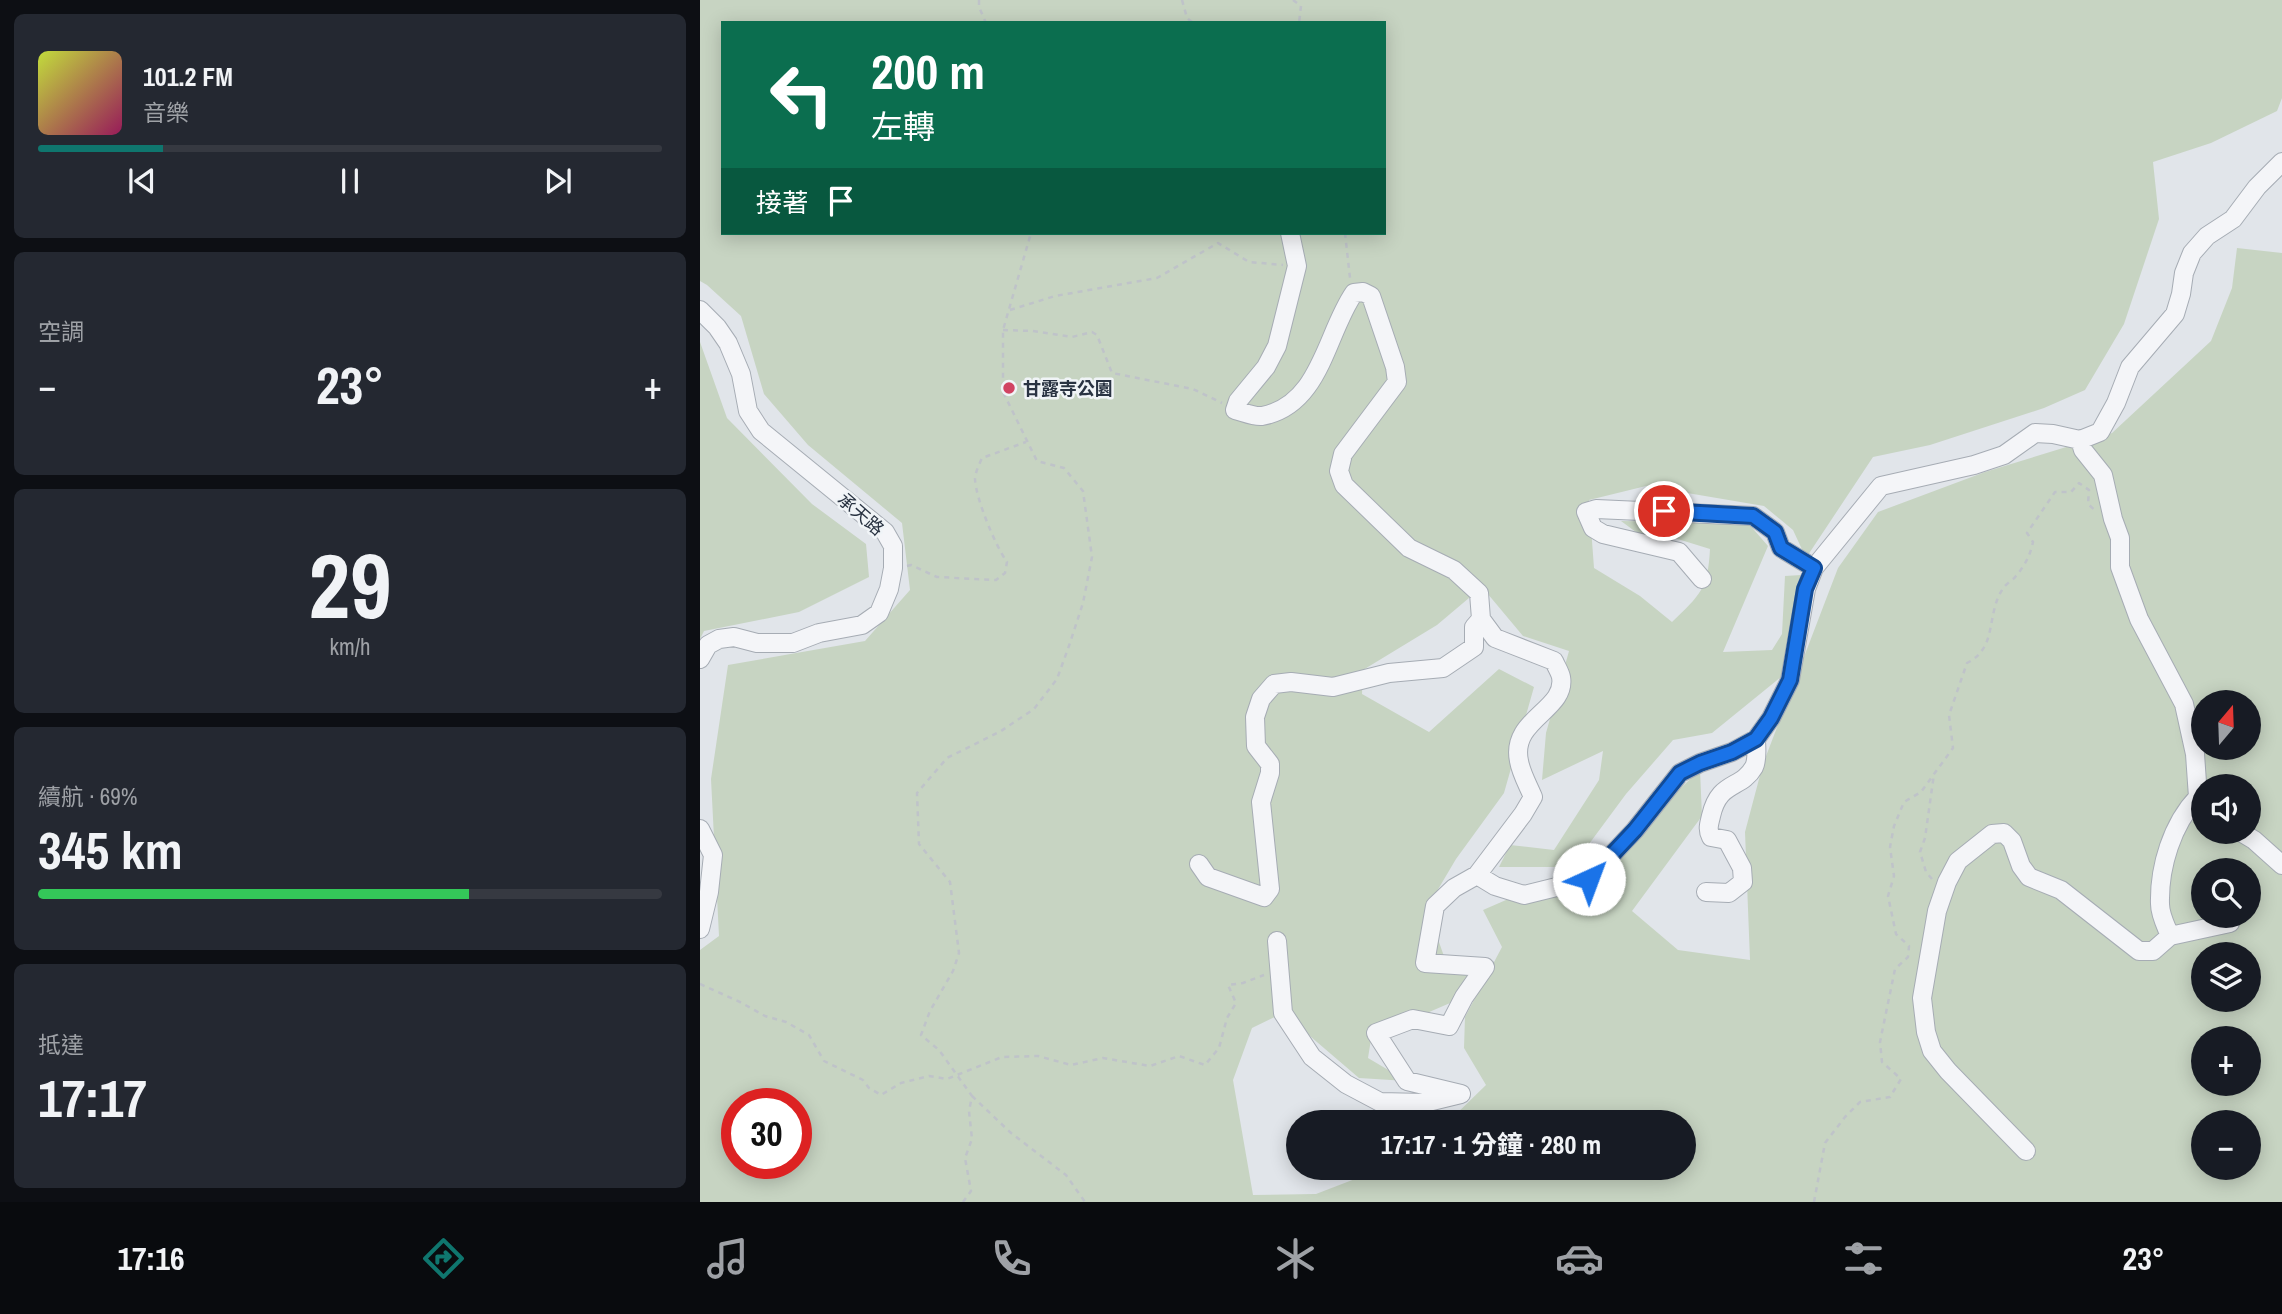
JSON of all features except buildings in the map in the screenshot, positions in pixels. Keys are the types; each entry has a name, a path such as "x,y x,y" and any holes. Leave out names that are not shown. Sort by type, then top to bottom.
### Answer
{"street":[{"path":"1477,875 1494,886 1524,895 1589,879 1635,830 1680,773 1756,739 1771,718 1790,680 1805,589 1814,568 1881,486 1974,465 2004,455 2035,433 2080,440 2100,432 2116,403 2130,367 2175,314 2184,273 2192,253 2207,236 2233,219 2257,187 2282,162"},
{"path":"1278,941 1283,1013 1312,1057 1346,1084 1380,1102 1424,1103 1461,1094 1407,1081 1376,1033 1413,1019 1449,1026 1464,996 1485,967 1425,963 1435,906 1454,888 1477,875 1533,797 1518,760 1519,745 1525,729 1557,697 1562,678 1554,662 1495,638 1481,619 1479,593 1454,570 1409,548 1344,485 1339,471 1343,454 1397,382 1395,367 1371,296 1363,292 1354,293 1346,303 1318,370 1304,390 1285,407 1260,416 1235,410 1238,401 1266,367 1276,346 1297,266 1290,235"},
{"name":"承天路","path":"700,310 728,343 741,374 748,411 761,430 886,532 892,546 894,568 890,589 879,613 862,625 819,633 793,643 757,643 734,637 719,639 708,645 700,659"},
{"path":"2080,440 2083,450 2103,475 2120,538 2120,567 2139,619 2184,704 2197,774"},
{"path":"1702,579 1679,552 1603,534 1593,528 1586,512 1596,509 1753,516 1775,532 1781,548 1814,568"},
{"path":"1199,864 1208,877 1264,898 1270,889 1261,802 1270,764 1256,746 1255,717 1261,699 1274,684 1291,682 1333,687 1389,673 1443,668 1474,647 1474,627 1481,619"},
{"path":"1706,892 1729,893 1743,882 1742,867 1727,840 1711,837 1707,830 1713,805 1719,794 1754,767 1756,739"},
{"path":"2169,936 2160,907 2162,881 2172,837 2185,810 2191,806"},
{"path":"700,829 713,855 709,892 700,929"},
{"path":"2026,1151 1948,1071 1932,1051 1926,1032 1922,998 1937,911 1942,892 1958,861 1992,834 2004,833 2012,841 2021,866 2029,877 2061,890 2139,951 2153,951 2169,936 2207,928"},
{"path":"2258,844 2282,865"}],"path":[{"path":"979,0 985,21"},
{"path":"1182,0 1187,18 1191,21"},
{"path":"1293,0 1301,6 1300,21"},
{"path":"1030,235 1003,330 1003,392 1037,461 1064,468 1083,491 1092,557 1083,603 1057,679 1034,709 1001,731 947,758 917,793 919,845 950,882 960,953 930,1011 921,1035 939,1050 972,1097 1011,1133 1066,1175 1085,1202"},
{"path":"1345,235 1350,277 1346,303"},
{"path":"1009,310 1055,296 1157,278 1218,243 1249,262 1297,266"},
{"path":"1003,330 1072,337 1092,332 1097,335 1112,373 1193,389 1235,410"},
{"path":"894,568 911,565 937,577 996,580 1005,573 1007,562 1000,552 978,496 975,477 982,458 1027,442"},
{"path":"1814,1202 1825,1143 1860,1102 1891,1097 1901,1079 1882,1062 1880,1042 1895,969 1908,957 1909,946 1896,934 1888,896 1894,876 1890,847 1894,826 1904,802 1921,792 1953,748 1949,715 1968,663 1980,657 1989,641 1992,616 2004,587 2028,561 2034,542 2027,533 2055,492 2071,492 2079,483 2089,490 2088,504 2093,511 2113,519"},
{"path":"1935,774 1925,838 1920,852 1926,872 1942,892"},
{"path":"700,984 809,1035 824,1061 863,1080 869,1088 881,1094 901,1083 929,1076 947,1079 1002,1058 1038,1056 1071,1065 1103,1058 1150,1066 1179,1056 1205,1065 1219,1048 1227,1018 1236,1003 1228,985 1243,983 1280,969"},
{"path":"963,1202 971,1191 965,1158 972,1139 969,1111 972,1097"}],"green space":[{"path":"700,0 2282,0 2282,98 2277,111 2211,143 2153,162 2159,219 2124,324 2085,390 2044,408 1930,445 1873,457 1806,558 1793,530 1764,506 1646,486 1589,500 1594,568 1640,596 1672,622 1701,590 1707,573 1710,549 1668,536 1644,538 1621,521 1748,523 1768,546 1723,652 1772,650 1782,634 1785,576 1801,575 1781,677 1712,733 1673,740 1626,794 1572,867 1499,867 1510,845 1554,850 1599,780 1603,751 1542,780 1546,733 1569,651 1523,636 1482,587 1437,625 1363,670 1362,694 1429,732 1499,669 1534,687 1504,793 1456,859 1427,908 1446,962 1485,967 1464,997 1372,1033 1368,1058 1407,1081 1359,1078 1283,1013 1252,1028 1233,1080 1253,1195 1316,1194 1352,1180 1696,1180 1696,1110 1460,1110 1486,1085 1464,1048 1465,1017 1502,947 1483,910 1506,900 1600,883 1670,798 1700,770 1702,816 1632,911 1678,950 1750,960 1745,832 1763,764 1838,568 1878,512 1985,472 2112,433 2211,341 2232,288 2237,248 2282,253 2282,1202 700,1202 700,950 719,936 711,779 728,665 865,641 910,590 902,523 808,445 764,394 741,316 700,281"},
{"path":"700,342 727,418 812,504 866,544 869,577 799,612 704,631 700,639"}],"place":[{"name":"甘露寺公園","path":"1009,388"}],"route":[{"path":"1589,879 1635,830 1680,773 1756,739 1771,718 1790,680 1805,589 1814,568 1781,548 1775,532 1753,516 1664,511"}]}
